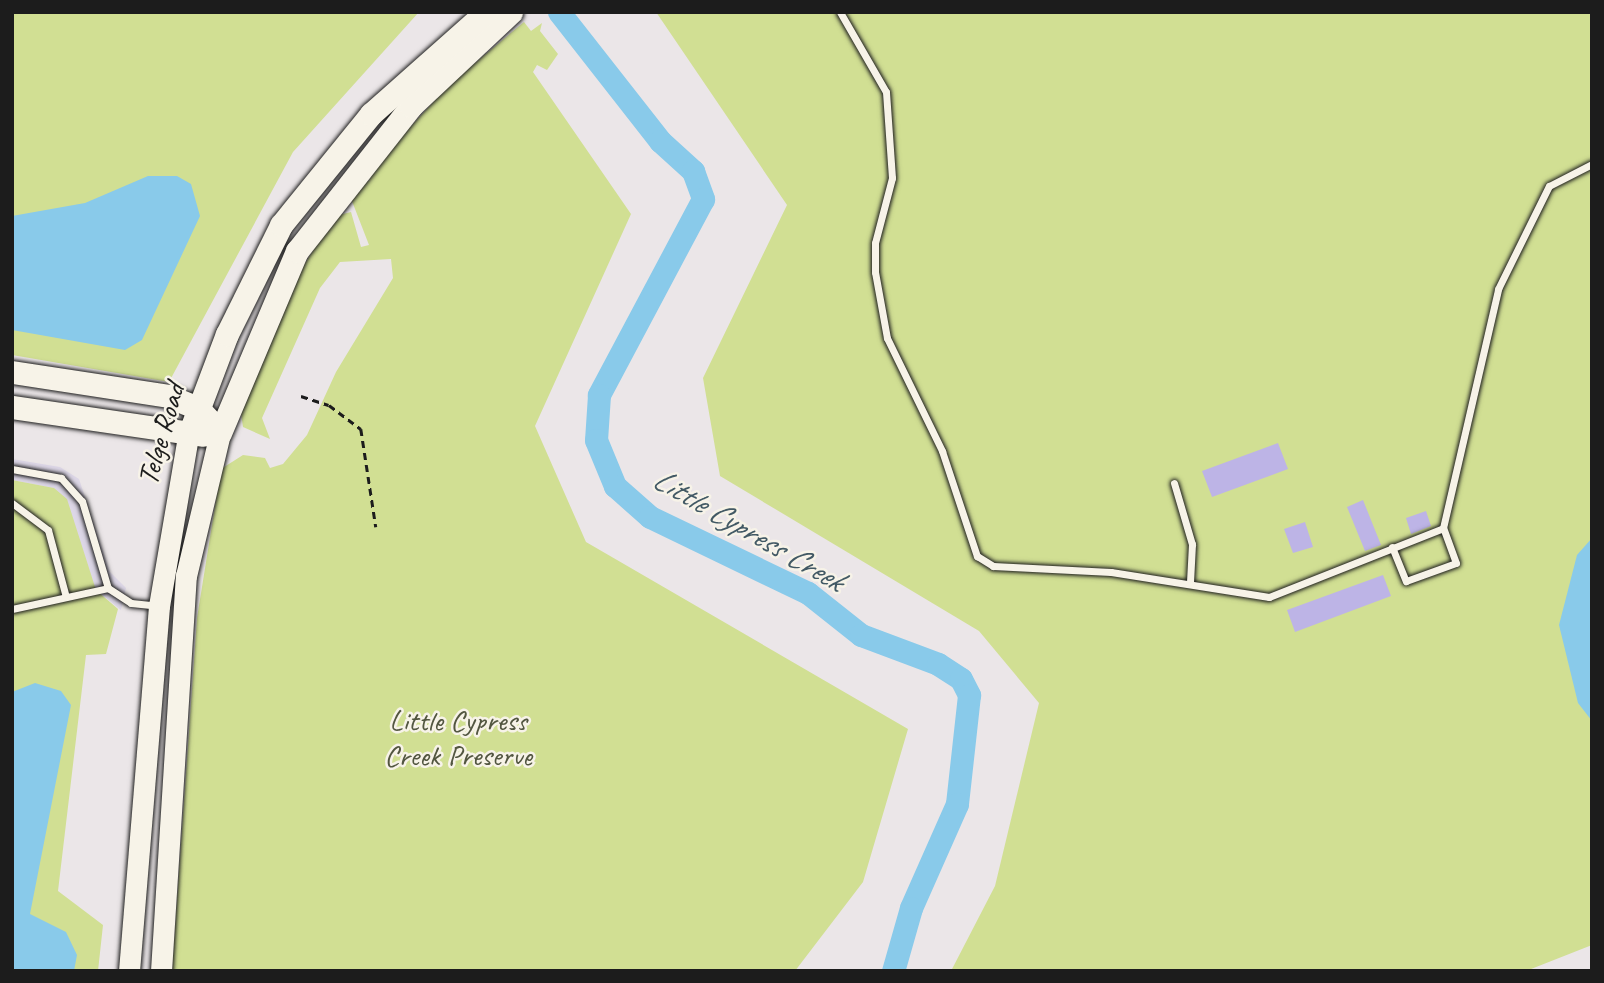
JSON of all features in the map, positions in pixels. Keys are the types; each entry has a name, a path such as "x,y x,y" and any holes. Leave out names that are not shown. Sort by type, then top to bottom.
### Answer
{"main road":[{"name":"Telge Road","path":"129,965 159,606 188,437 198,408 258,265 305,192 339,149 486,12"},
{"name":"Telge Road","path":"161,966 186,576 220,433 262,321 297,251 363,162 456,60 511,12"},
{"path":"12,372 168,396 198,408 220,433"},
{"path":"12,407 188,437 220,433"}],"lane":[{"path":"839,12 886,92 892,178 875,243 875,272 887,338 942,451 977,556 993,566 1189,582 1269,597 1443,528"},
{"path":"1392,547 1406,582 1456,564 1443,528 1498,289 1549,186 1592,164"},
{"path":"12,469 61,478 82,500 108,588 131,603 159,606"},
{"path":"1174,483 1192,544 1189,582"},
{"path":"12,503 48,530 66,597"},
{"path":"76,522 87,519"},
{"path":"48,530 57,527"},
{"path":"82,539 92,536"},
{"path":"53,547 62,544"},
{"path":"89,562 99,559"},
{"path":"58,568 68,566"},
{"path":"12,609 108,588"}],"path":[{"path":"301,396 329,405 361,429 376,527"}],"shaded area":[{"path":"12,459 60,467 79,479 110,572 126,588 121,610 96,590 54,488 12,480"}],"green space":[{"path":"12,12 419,12 293,152 169,382 12,355"},
{"path":"656,12 1592,12 1592,945 1526,971 951,971 995,886 1039,703 979,631 720,476 703,378 787,205"},
{"name":"Little Cypress Creek Preserve","path":"524,22 531,31 542,23 540,31 558,54 547,70 537,65 533,72 631,214 535,426 586,542 908,729 863,882 795,971 172,971 197,618 221,469 243,455 265,458 270,468 283,464 307,435 336,372 393,278 391,259 340,262 320,288 262,418 270,439 243,427 240,407 302,268 335,216 351,212 361,247 369,245 350,196 363,178 369,181 375,165 451,83"},
{"path":"12,480 54,488 67,499 96,590 118,609 106,654 86,655 58,891 103,925 98,971 12,971"}],"water":[{"path":"148,176 177,176 191,184 200,216 142,340 125,350 12,330 12,216 85,203"},
{"path":"1592,538 1592,721 1578,703 1559,625 1577,555"},
{"path":"35,683 61,691 71,705 30,914 66,932 77,955 74,971 12,971 12,692"}],"building":[{"path":"1278,443 1288,469 1212,497 1202,471"},
{"path":"1363,500 1381,545 1365,551 1347,507"},
{"path":"1426,511 1431,526 1411,534 1406,518"},
{"path":"1305,522 1313,547 1293,553 1284,529"},
{"path":"1383,575 1391,596 1295,632 1287,610"}],"waterway":[{"name":"Little Cypress Creek","path":"559,12 660,141 693,171 703,199 599,395 596,440 615,486 650,517 808,593 861,635 938,664 961,679 969,695 957,804 911,908 893,971"}]}
